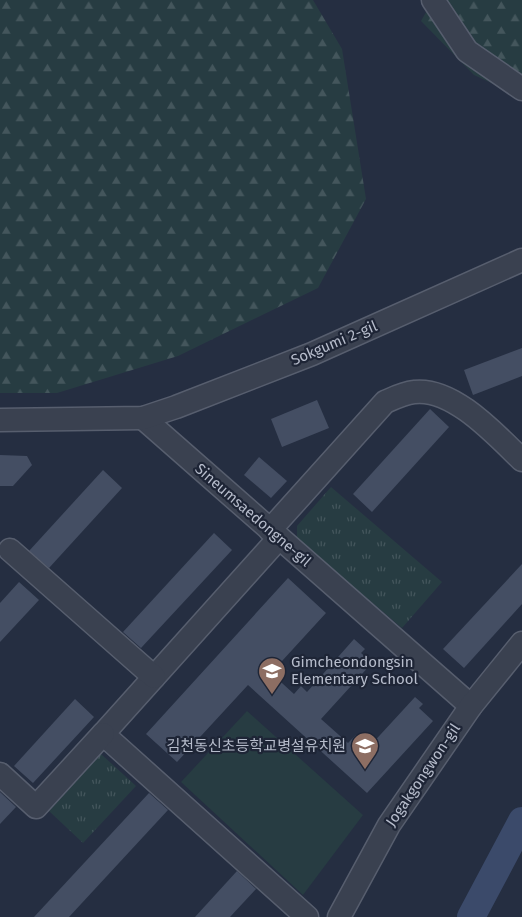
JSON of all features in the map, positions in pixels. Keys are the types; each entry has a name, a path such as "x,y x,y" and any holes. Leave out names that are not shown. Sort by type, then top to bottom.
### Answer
{"street":[{"path":"433,0 467,51 522,89"},
{"name":"Sokgumi 2-gil","path":"143,418 312,354 522,260"},
{"path":"0,774 36,807 154,677 385,402 398,396 415,392 441,395 474,417 522,460"},
{"path":"0,420 143,418"},
{"name":"Sineumsaedongne-gil","path":"143,418 471,706"},
{"path":"10,550 154,677"},
{"name":"Jogakgongwon-gil","path":"339,917 389,825 471,706 522,643"},
{"path":"103,734 307,917"}],"green space":[{"path":"0,0 313,0 342,49 366,199 318,288 178,356 57,393 0,393"},
{"path":"433,0 522,0 522,97 474,75 421,21"},
{"path":"331,487 442,582 402,628 297,539 297,526"},
{"path":"247,711 363,815 303,895 181,782"},
{"path":"101,754 136,786 83,843 49,811"}],"building":[{"path":"522,348 522,376 473,395 464,370"},
{"path":"317,400 329,428 282,447 271,419"},
{"path":"430,409 449,427 372,512 353,494"},
{"path":"0,455 27,456 32,465 13,486 0,486"},
{"path":"259,457 287,481 271,498 244,475"},
{"path":"103,470 122,488 49,568 29,551"},
{"path":"214,533 232,550 141,648 123,632"},
{"path":"522,564 522,604 464,668 443,649"},
{"path":"288,578 326,613 271,673 294,694 301,686 307,692 354,639 365,649 361,653 372,663 321,719 348,743 356,735 369,747 415,697 423,704 419,708 433,721 367,793 248,685 177,762 146,734"},
{"path":"19,582 39,600 0,642 0,603"},
{"path":"75,699 94,717 33,783 14,766"},
{"path":"0,792 16,807 0,824"},
{"path":"149,793 168,810 69,917 34,917"},
{"path":"237,871 256,889 230,917 195,917"}],"waterway":[{"path":"471,917 522,821"}],"place":[{"name":"Gimcheondongsin Elementary School","path":"272,695"},
{"name":"김천동신초등학교병설유치원","path":"365,770"}]}
